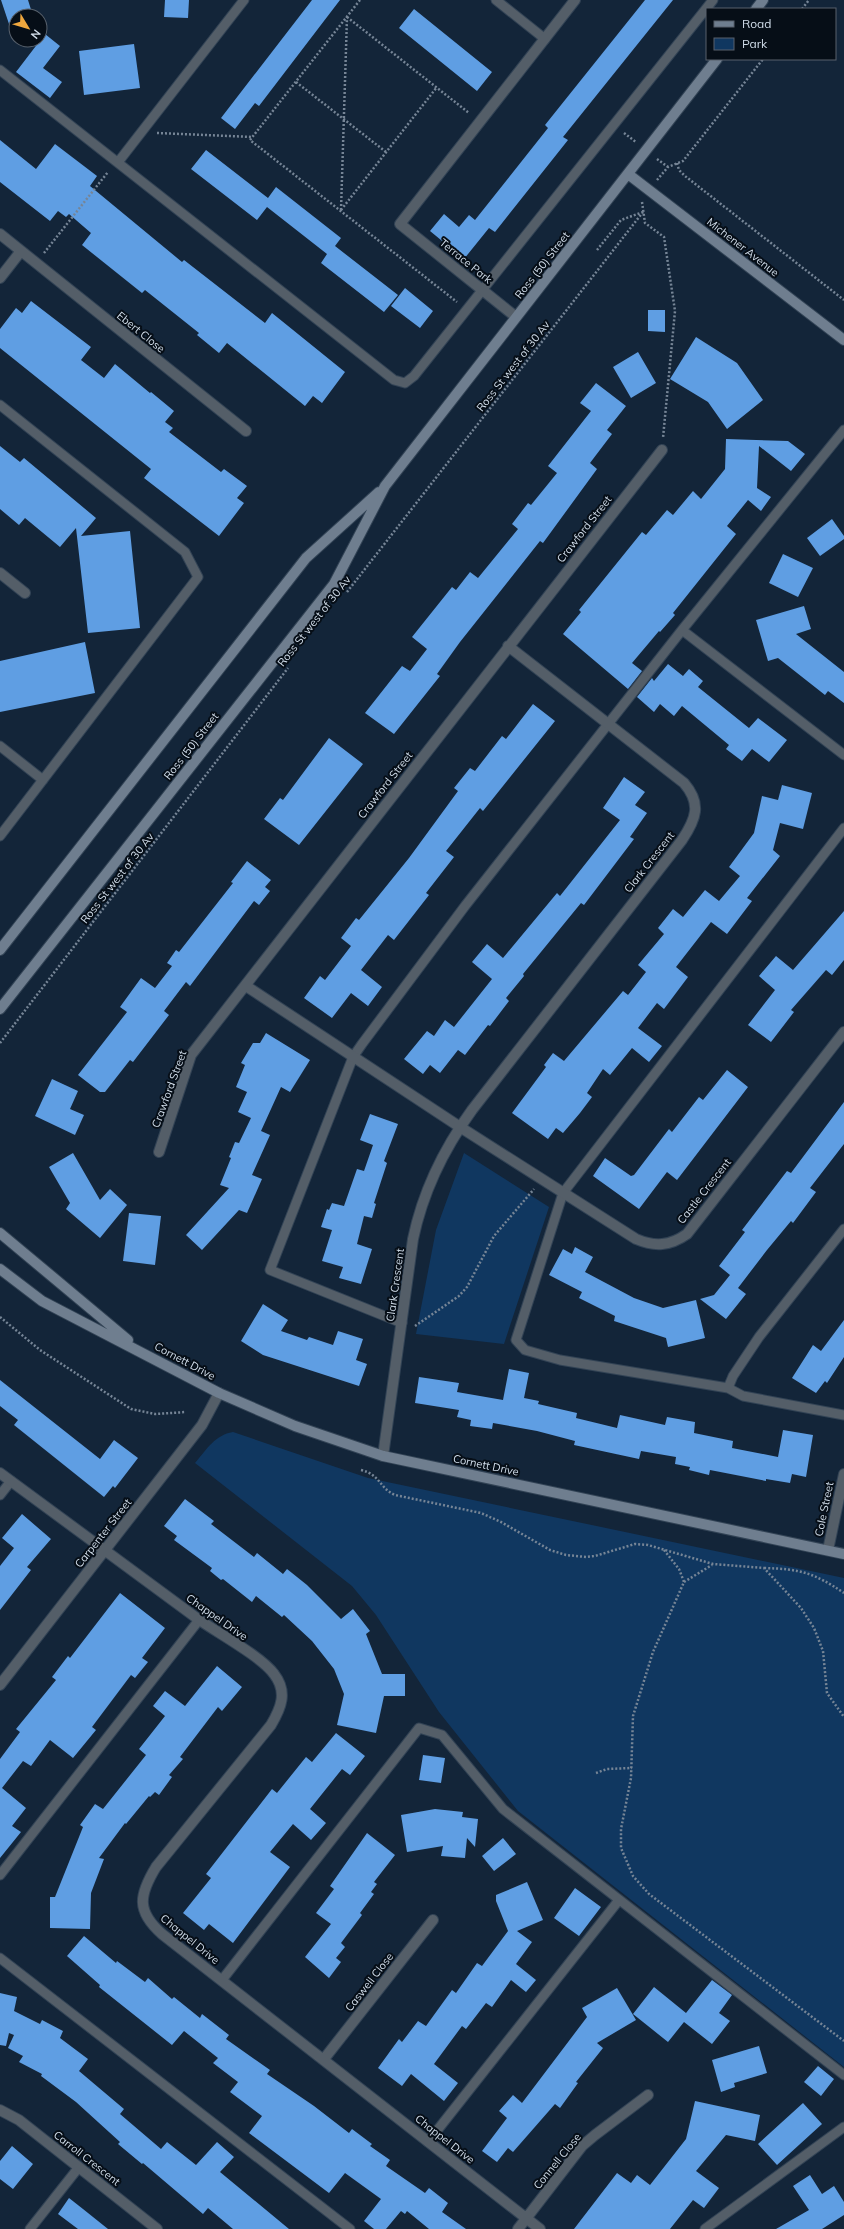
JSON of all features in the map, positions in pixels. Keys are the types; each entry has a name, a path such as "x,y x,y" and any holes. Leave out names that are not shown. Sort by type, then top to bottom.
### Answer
{"main road":[{"path":"757,8 763,0"},
{"name":"Ross (50) Street","path":"0,950 306,558 385,486 716,60"},
{"name":"Michener Avenue","path":"628,174 844,340"},
{"name":"Ross (50) Street","path":"0,1009 334,584 385,486"},
{"name":"Cornett Drive","path":"0,1233 140,1350"},
{"name":"Cornett Drive","path":"0,1269 42,1301 140,1350 219,1393 295,1426 383,1456 844,1554"}],"street":[{"path":"480,122 575,0"},
{"name":"Terrace Park","path":"480,122 400,224 516,317"},
{"name":"Ebert Close","path":"0,234 246,431"},
{"path":"0,278 21,251"},
{"name":"Crawford Street","path":"159,1152 191,1055 662,450"},
{"path":"0,573 25,593"},
{"name":"Clark Crescent","path":"383,1456 413,1239 422,1204 441,1156 460,1127 682,840 694,821 696,811 691,792 684,783 508,646"},
{"path":"246,986 353,1058 460,1127"},
{"name":"Castle Crescent","path":"460,1127 542,1180 644,1242 662,1244 679,1239 687,1234 844,1032"},
{"name":"Carpenter Street","path":"0,1685 202,1425 219,1393"},
{"name":"Chappel Drive","path":"0,1473 199,1620 264,1664 274,1674 282,1693 282,1704 271,1725 156,1867 147,1882 142,1896 143,1909 154,1927 540,2229"},
{"name":"Cole Street","path":"828,1550 844,1474"},
{"name":"Caswell Close","path":"324,2059 433,1920"},
{"name":"Connell Close","path":"526,2218 582,2146 594,2135 648,2095"},
{"name":"Carroll Crescent","path":"0,2110 19,2120 157,2229"},
{"path":"518,2229 526,2218"}],"lane":[{"path":"119,162 244,0"},
{"path":"496,0 545,39"},
{"path":"707,8 713,0"},
{"path":"0,70 399,382 405,383 414,376 493,278 706,9"},
{"path":"0,405 185,552 198,577 0,836"},
{"path":"402,1323 270,1270 353,1058 466,906 682,630 844,430"},
{"path":"682,630 844,755"},
{"path":"0,746 43,780"},
{"path":"844,828 563,1193 516,1340 525,1350 560,1360 728,1388 743,1396 844,1415"},
{"path":"728,1388 733,1376 759,1337 844,1229"},
{"path":"0,1494 10,1481"},
{"path":"0,1875 199,1620"},
{"path":"222,1980 419,1728 442,1735 503,1809 844,2075"},
{"path":"428,2142 619,1900"},
{"path":"0,1958 350,2229"},
{"path":"705,2229 844,2127"},
{"path":"30,2229 79,2167"}],"path":[{"path":"360,0 250,140 457,302"},
{"path":"803,8 809,0"},
{"path":"347,17 480,122"},
{"path":"340,211 347,17"},
{"path":"649,190 668,167 683,161 762,60"},
{"path":"296,82 386,152"},
{"path":"340,211 437,88"},
{"path":"142,132 253,137"},
{"path":"36,262 112,167 119,162"},
{"path":"677,164 679,170 685,176 844,300"},
{"path":"597,250 621,220 643,212 645,223 664,237 675,311 662,450"},
{"name":"Ross St west of 30 Av","path":"344,596 643,212"},
{"name":"Ross St west of 30 Av","path":"0,1042 289,667"},
{"path":"400,1335 459,1296 467,1287 494,1236 542,1180"},
{"path":"0,1317 40,1350 131,1409 155,1414 186,1412"},
{"path":"361,1470 375,1476 386,1489 395,1495 481,1513 501,1522 558,1554 586,1557 608,1553 635,1544 664,1550 713,1564 804,1571 819,1577 844,1593"},
{"path":"664,1550 679,1569 684,1582"},
{"path":"713,1564 684,1582 653,1652 638,1696 633,1716 632,1768 621,1838 624,1857 633,1876 655,1899 844,2041"},
{"path":"764,1568 801,1608 814,1628 823,1651 827,1693 844,1717"},
{"path":"596,1774 607,1769 632,1768"}],"green space":[{"path":"464,1153 549,1207 504,1344 416,1334 436,1230"},
{"path":"233,1432 368,1478 844,1578 844,2067 518,1811 439,1712 376,1615 352,1586 195,1463 216,1439"}],"building":[{"path":"1,0 28,0 30,8 8,8 8,21"},
{"path":"165,0 189,0 188,18 164,17"},
{"path":"312,0 340,0 259,106 255,103 235,129 221,118"},
{"path":"645,0 673,0 563,137 568,140 495,232 489,228 464,259 430,231 444,214 459,227 469,215 475,220 548,128 545,125"},
{"path":"414,9 492,72 477,91 399,28"},
{"path":"48,36 60,46 43,68 62,82 50,98 16,72 34,48 48,48"},
{"path":"134,44 140,88 84,95 79,51"},
{"path":"0,140 36,169 55,144 97,176 90,186 182,262 184,260 265,323 272,313 345,372 322,403 313,396 305,406 227,343 219,353 197,335 199,333 145,290 142,293 82,245 91,233 69,214 66,217 58,211 50,221 0,182"},
{"path":"206,150 268,198 276,187 341,238 335,246 398,295 384,312 321,263 327,254 267,207 257,220 191,169"},
{"path":"405,288 433,311 420,328 391,306"},
{"path":"31,301 91,347 81,360 104,378 115,364 174,411 165,422 173,428 169,432 221,472 224,469 247,486 237,498 244,503 219,536 144,478 151,469 0,348 0,329 16,308 22,313"},
{"path":"648,310 665,310 665,332 648,331"},
{"path":"696,337 737,363 763,400 727,429 708,402 670,379"},
{"path":"638,352 656,383 631,398 613,367"},
{"path":"596,383 626,406 607,430 612,434 590,463 597,469 543,543 540,541 460,642 437,674 440,676 394,734 365,713 402,666 410,671 427,649 412,637 452,587 456,590 470,572 478,578 518,529 512,524 528,503 531,505 557,473 548,466 591,411 580,403"},
{"path":"726,439 788,441 805,454 791,471 759,446 757,488 771,497 761,511 748,500 727,526 736,534 673,613 675,615 660,632 659,631 632,663 642,671 628,689 563,634 581,612 579,610 642,532 646,535 667,510 673,515 693,491 701,499 725,469"},
{"path":"0,446 20,462 24,458 96,518 81,536 130,531 140,628 88,633 76,528 60,547 25,518 19,525 0,509"},
{"path":"832,519 844,536 844,539 820,556 807,538"},
{"path":"783,554 813,568 798,597 769,583"},
{"path":"804,606 811,629 796,634 844,672 844,703 828,691 825,695 778,658 768,661 756,620"},
{"path":"85,642 95,693 0,712 0,661"},
{"path":"668,664 683,676 689,669 703,681 698,687 749,728 758,718 787,740 769,762 752,749 742,761 726,749 729,745 682,706 674,716 660,704 654,712 637,697 652,678 654,681"},
{"path":"533,704 555,721 483,811 480,808 446,851 454,857 426,893 429,895 394,940 388,935 361,970 382,987 368,1006 351,993 332,1018 304,998 320,976 325,980 351,946 341,938 356,918 359,920 409,858 458,791 454,788 470,768 475,771 502,736 506,739"},
{"path":"329,738 363,764 299,845 264,819 280,798 283,800"},
{"path":"624,777 645,792 635,805 647,813 630,837 634,839 584,905 581,903 523,974 524,976 506,998 509,1001 465,1055 458,1050 440,1073 430,1065 423,1074 404,1059 427,1031 434,1036 445,1020 454,1027 492,979 472,962 487,944 503,958 557,893 560,896 620,820 603,808"},
{"path":"782,785 812,793 803,829 780,823 773,850 780,856 747,898 752,901 727,934 711,922 676,967 688,977 664,1009 657,1003 638,1028 662,1046 649,1062 632,1048 610,1075 603,1069 587,1093 592,1097 580,1113 563,1133 556,1128 548,1139 512,1113 546,1067 544,1065 553,1053 564,1061 623,991 628,995 646,972 638,965 664,934 658,928 673,909 683,917 705,890 719,901 740,876 729,867 754,833 762,796 778,800"},
{"path":"247,861 271,880 265,887 270,891 259,905 254,901 190,986 186,982 164,1011 169,1015 133,1062 130,1060 105,1092 100,1092 78,1075 127,1012 120,1007 141,978 155,988 172,966 167,963 176,950 179,952 233,883 231,882"},
{"path":"844,911 844,960 832,975 826,970 791,1010 794,1012 771,1042 748,1025 775,990 759,976 776,956 793,970"},
{"path":"266,1033 310,1060 290,1092 281,1087 261,1131 270,1135 252,1175 262,1179 247,1213 239,1210 202,1250 186,1235 229,1188 220,1185 231,1158 229,1157 235,1142 239,1143 251,1118 238,1112 247,1092 236,1087 245,1065 241,1063 253,1043 260,1043"},
{"path":"727,1070 748,1087 677,1180 667,1172 639,1209 593,1176 605,1158 631,1176 634,1175 669,1129 672,1132 699,1097 703,1100"},
{"path":"52,1079 78,1091 70,1109 84,1115 75,1135 35,1116"},
{"path":"844,1102 844,1144 810,1188 816,1192 793,1223 791,1221 738,1288 746,1294 726,1319 700,1299 714,1295 730,1275 719,1266 745,1232 742,1230 787,1171 791,1173"},
{"path":"370,1114 398,1124 384,1161 387,1163 374,1203 376,1204 372,1218 364,1216 357,1244 372,1249 361,1284 339,1278 343,1267 322,1261 332,1230 321,1227 327,1209 329,1210 332,1203 344,1206 357,1169 364,1171 373,1145 360,1140"},
{"path":"73,1153 100,1200 110,1189 127,1205 100,1238 66,1209 70,1203 49,1167"},
{"path":"129,1213 161,1216 155,1265 123,1261"},
{"path":"575,1247 593,1257 585,1272 634,1298 663,1308 696,1300 705,1338 668,1347 666,1338 614,1321 615,1316 579,1298 582,1292 549,1275 563,1249 572,1254"},
{"path":"263,1304 288,1320 281,1331 307,1340 309,1337 333,1345 338,1331 363,1339 356,1360 367,1364 359,1386 263,1355 241,1341"},
{"path":"844,1320 844,1357 827,1383 825,1381 816,1393 792,1378 813,1345 821,1351"},
{"path":"509,1369 529,1373 524,1398 539,1401 538,1404 577,1413 576,1418 617,1428 620,1415 665,1425 667,1417 695,1422 694,1433 733,1441 732,1448 778,1457 783,1430 813,1435 806,1477 792,1474 790,1483 766,1479 766,1481 710,1470 709,1475 689,1470 690,1467 675,1464 676,1457 641,1451 639,1459 574,1445 575,1441 537,1431 493,1423 492,1429 470,1426 471,1420 457,1417 459,1410 415,1403 419,1377 459,1383 457,1392 503,1400"},
{"path":"0,1380 100,1459 114,1440 138,1458 115,1488 113,1486 104,1497 14,1425 18,1420 0,1406"},
{"path":"185,1499 214,1521 211,1524 254,1557 257,1553 283,1574 287,1569 307,1585 341,1619 353,1609 370,1631 366,1634 382,1674 405,1674 405,1696 384,1696 376,1733 337,1725 344,1694 334,1669 312,1641 284,1615 282,1617 256,1596 252,1602 223,1579 221,1580 210,1571 212,1568 174,1540 177,1536 164,1526"},
{"path":"22,1514 51,1539 27,1567 31,1570 0,1610 0,1566 14,1548 2,1538"},
{"path":"120,1593 165,1628 142,1658 148,1662 135,1678 131,1675 92,1727 96,1730 73,1758 50,1740 31,1766 23,1761 2,1788 26,1808 12,1826 21,1832 0,1858 0,1759 20,1732 16,1729 56,1680 52,1677 68,1656 70,1658"},
{"path":"217,1666 242,1687 222,1711 218,1707 180,1757 183,1759 169,1775 172,1777 159,1795 155,1792 150,1797 149,1796 126,1824 125,1823 99,1858 104,1859 91,1893 90,1929 50,1928 50,1897 55,1897 83,1827 80,1825 95,1804 103,1809 146,1755 139,1749 165,1716 153,1706 165,1691 185,1706"},
{"path":"336,1733 365,1756 350,1775 342,1769 310,1809 326,1823 311,1840 293,1824 270,1852 290,1867 233,1943 209,1924 204,1930 183,1913 211,1878 206,1874 272,1789 277,1793 306,1757 312,1762"},
{"path":"423,1755 445,1758 441,1783 419,1780"},
{"path":"435,1809 463,1812 462,1817 478,1819 475,1847 467,1838 465,1858 441,1856 443,1846 407,1852 401,1815"},
{"path":"367,1833 395,1855 374,1882 377,1884 371,1892 374,1894 360,1913 362,1915 341,1943 345,1947 336,1958 341,1962 329,1978 305,1957 331,1924 316,1913 334,1889 330,1886"},
{"path":"503,1838 516,1854 494,1871 482,1856"},
{"path":"527,1882 543,1920 517,1931 532,1942 516,1964 536,1980 526,1992 511,1980 492,2007 486,2003 466,2029 462,2026 434,2064 458,2083 444,2101 411,2074 402,2086 378,2068 399,2039 402,2042 418,2021 426,2026 452,1990 456,1993 477,1963 482,1966 508,1931 496,1901 496,1895"},
{"path":"575,1888 601,1907 579,1936 554,1918"},
{"path":"84,1936 116,1963 117,1961 145,1982 148,1978 172,1999 174,1997 200,2018 202,2014 229,2035 226,2039 270,2070 267,2074 314,2106 349,2133 352,2129 372,2144 370,2146 390,2160 386,2166 425,2193 429,2188 448,2203 442,2212 466,2229 429,2229 407,2211 405,2214 401,2211 386,2229 374,2229 364,2221 381,2199 345,2173 329,2193 249,2133 262,2116 230,2092 238,2082 213,2063 218,2058 184,2031 172,2045 99,1987 100,1985 67,1956"},
{"path":"712,1980 732,1995 719,2013 730,2021 712,2044 684,2022 668,2042 633,2014 654,1987 686,2013"},
{"path":"617,1988 636,2020 597,2043 603,2048 576,2082 578,2083 560,2108 555,2104 513,2152 508,2148 497,2162 482,2151 507,2118 499,2111 513,2095 522,2103 587,2017 582,2008"},
{"path":"0,1993 17,1997 14,2011 40,2024 42,2020 63,2031 60,2038 88,2059 79,2071 124,2109 120,2114 161,2149 167,2142 196,2165 217,2142 234,2157 220,2172 289,2229 233,2229 208,2208 203,2214 143,2163 142,2164 118,2144 120,2142 76,2102 41,2076 42,2074 19,2062 23,2056 8,2048 14,2035 9,2033 6,2046 0,2045"},
{"path":"759,2046 767,2073 734,2083 735,2087 721,2092 712,2060"},
{"path":"818,2066 834,2079 821,2096 804,2082"},
{"path":"695,2101 760,2115 755,2141 726,2135 696,2171 719,2188 704,2208 693,2200 670,2229 574,2229 617,2173 631,2183 637,2175 650,2185 686,2139"},
{"path":"803,2103 822,2124 777,2165 758,2144"},
{"path":"12,2146 33,2164 13,2189 0,2179 0,2161"},
{"path":"810,2175 822,2194 834,2186 844,2202 844,2215 822,2229 776,2229 809,2210 793,2186"},
{"path":"69,2198 108,2229 78,2229 58,2214"}]}
